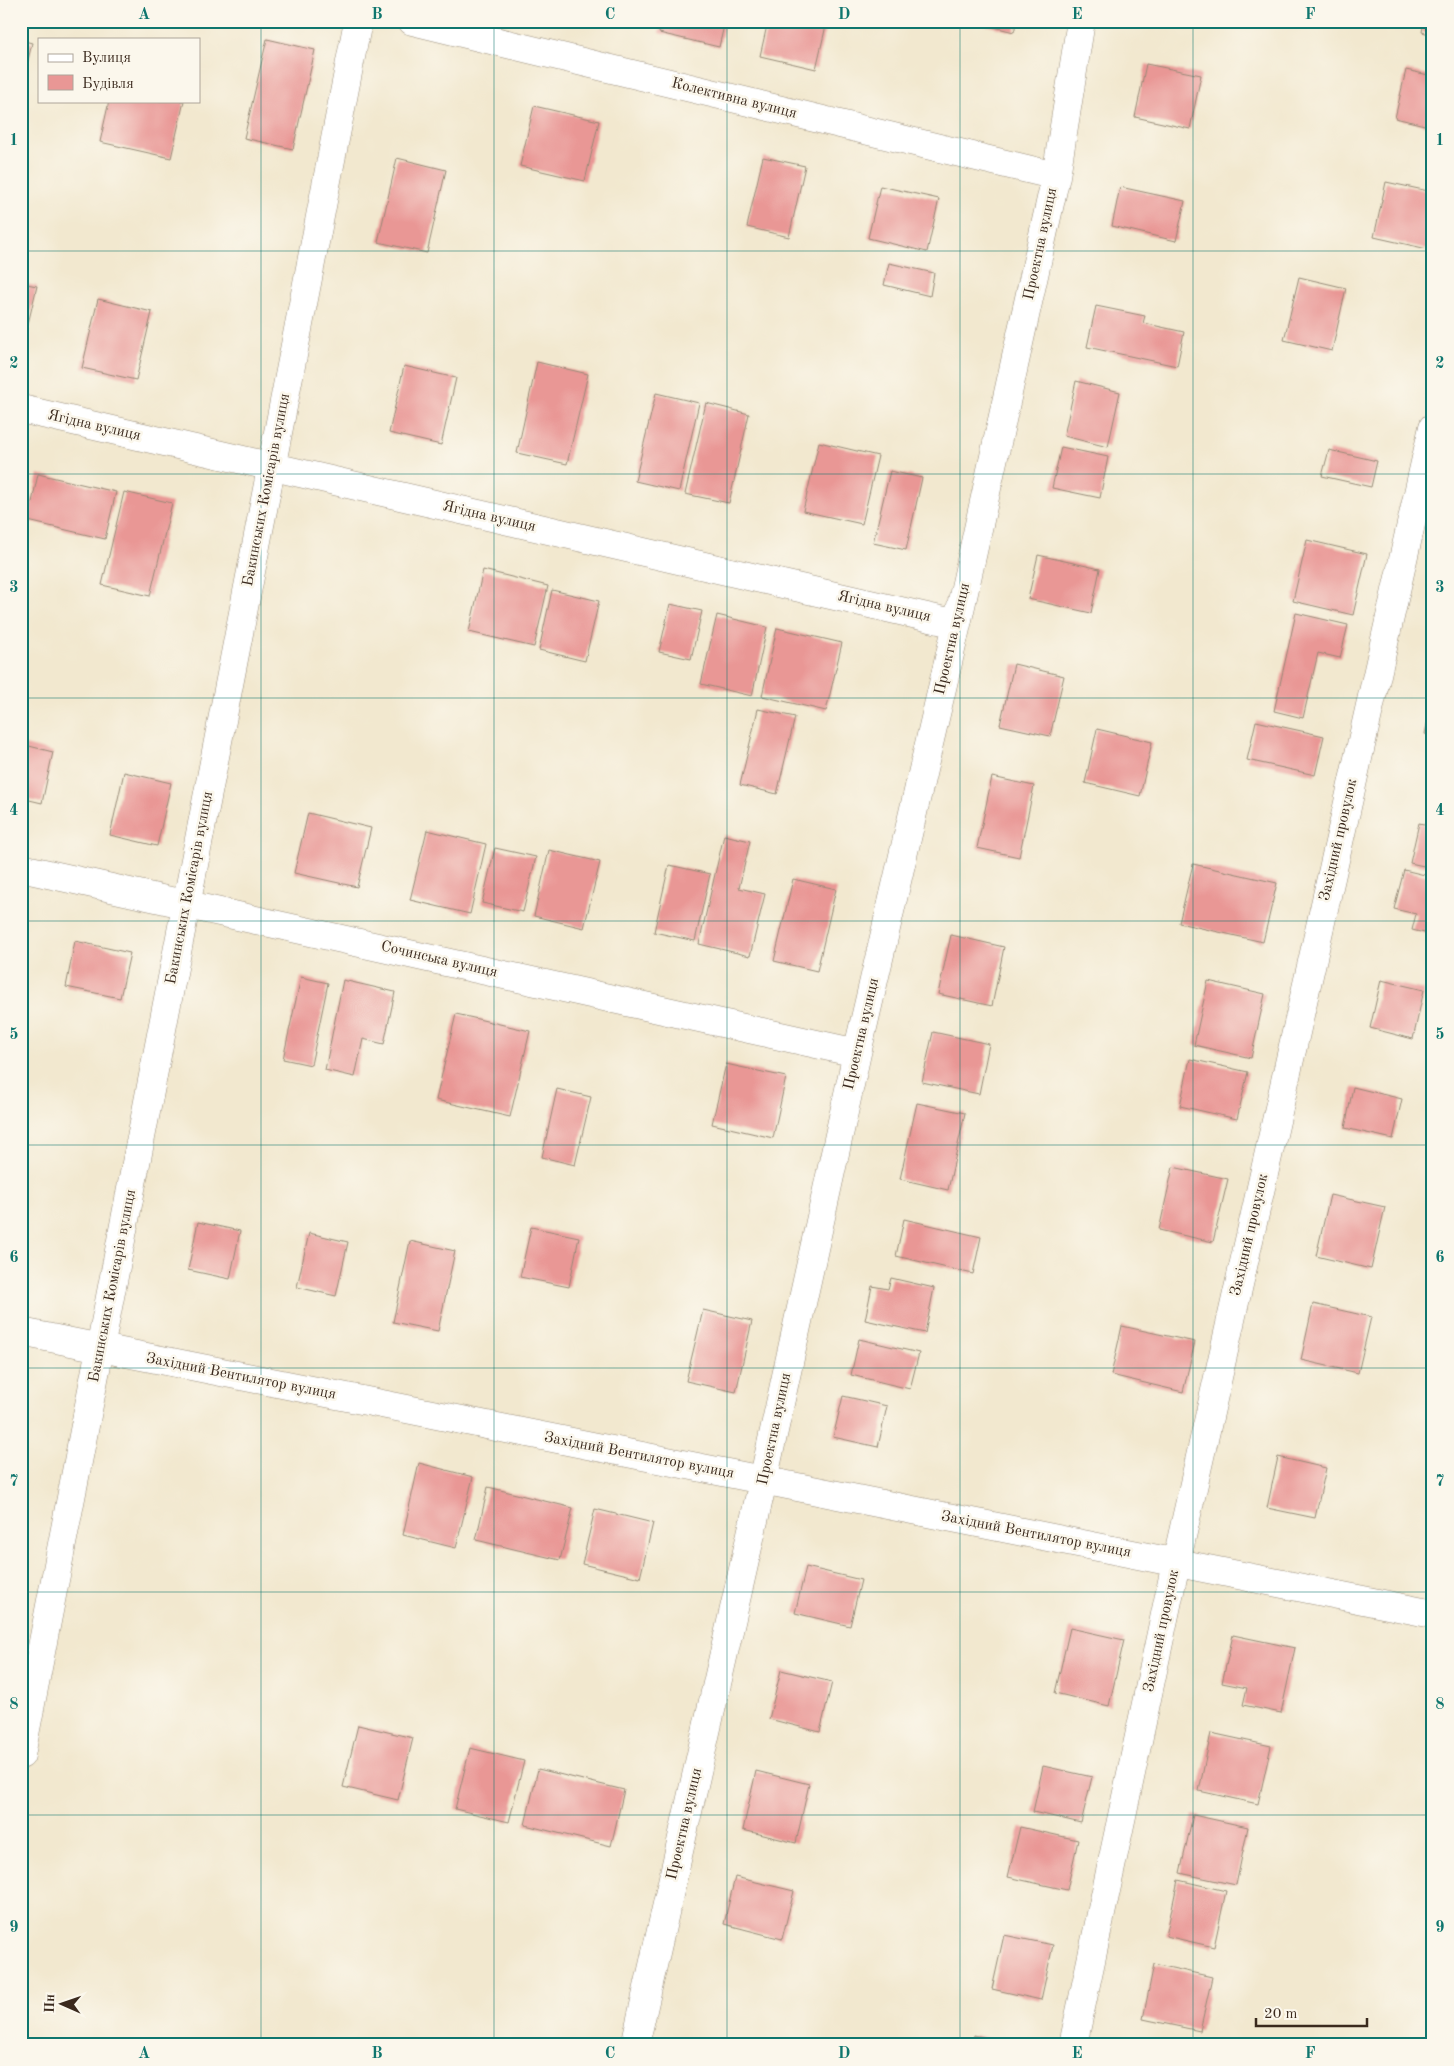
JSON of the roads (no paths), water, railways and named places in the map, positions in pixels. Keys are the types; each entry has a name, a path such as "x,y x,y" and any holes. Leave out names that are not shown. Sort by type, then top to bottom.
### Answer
{"street":[{"name":"Бакинських Комісарів вулиця","path":"21,1755 358,21"},
{"name":"Колективна вулиця","path":"412,21 1056,176"},
{"name":"Проектна вулиця","path":"634,2045 764,1481 857,1053 957,624 1056,176 1081,21"},
{"name":"Ягідна вулиця","path":"21,409 957,624"},
{"name":"Західний провулок","path":"1073,2045 1176,1563 1433,427"},
{"name":"Сочинська вулиця","path":"21,868 857,1053"},
{"name":"Західний Вентилятор вулиця","path":"21,1332 1433,1614"}]}
